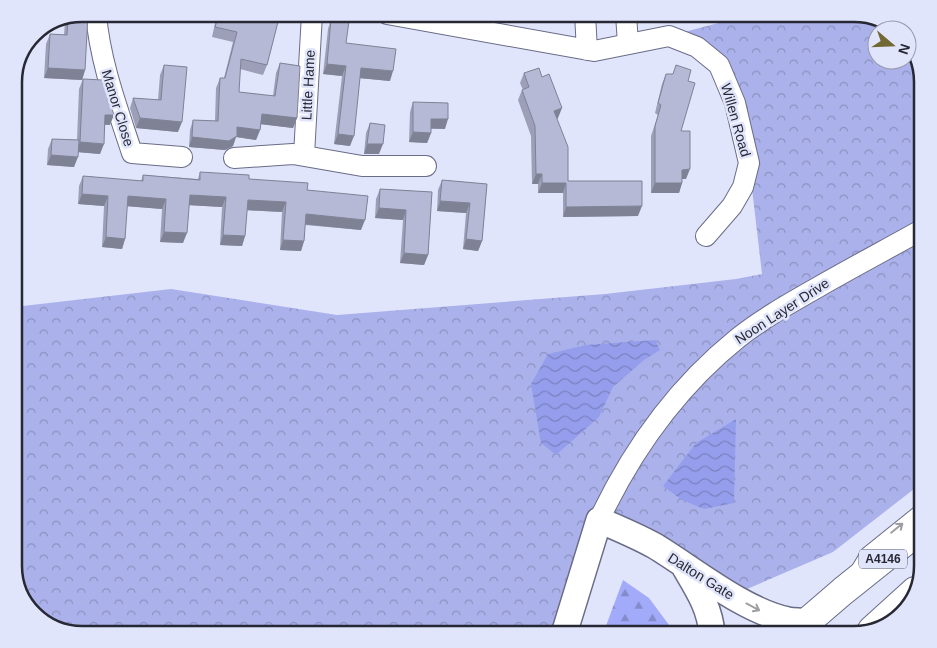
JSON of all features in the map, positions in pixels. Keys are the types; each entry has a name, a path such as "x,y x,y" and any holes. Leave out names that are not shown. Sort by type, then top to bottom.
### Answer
{"highway":[{"name":"A4146","path":"802,626 914,534"},
{"path":"890,614 901,604"}],"street":[{"name":"Manor Close","path":"97,23 110,87 132,153 182,157"},
{"name":"Little Hame","path":"304,155 311,23"},
{"name":"Willen Road","path":"436,23 601,51 669,36 697,47 720,65 735,103 748,163 743,187 732,206 706,236"},
{"path":"586,23 587,50"},
{"path":"627,23 628,44"},
{"path":"234,158 304,155 325,161 362,166 426,166"},
{"name":"Noon Layer Drive","path":"599,520 614,489 646,435 674,399 711,361 738,338 791,302 914,234"},
{"path":"566,626 599,520"},
{"name":"Dalton Gate","path":"599,520 653,545 761,611 787,620 797,626"},
{"path":"681,563 703,598 711,626"}],"lane":[{"path":"843,591 866,553 914,514"}],"green space":[{"path":"718,23 862,23 867,24 867,70 913,70 914,489 833,552 740,592 595,510 556,626 83,626 56,619 40,608 35,602 27,588 23,569 23,306 171,289 337,315 605,294 736,279 762,274 749,163 719,65 669,36"},
{"path":"623,580 649,598 670,626 606,626"}],"water":[{"path":"655,340 660,350 644,360 613,387 599,417 556,455 541,443 531,384 548,354 586,345"},
{"path":"736,419 734,503 704,509 682,500 663,486 696,443"}],"building":[{"path":"88,23 85,70 48,68 50,34 67,35 68,25"},
{"path":"216,23 278,23 267,65 241,59 239,92 275,96 280,63 300,66 297,118 262,114 260,130 237,127 237,136 229,141 192,137 193,120 218,121 220,78 225,78 237,32 215,27"},
{"path":"331,23 349,23 346,43 396,49 393,71 361,68 354,136 338,134 346,66 327,64"},
{"path":"164,65 187,67 182,122 140,118 133,98 161,100"},
{"path":"676,65 691,70 688,81 695,83 681,131 690,131 690,169 682,170 682,183 655,183 655,126 661,105 658,103 666,74 673,74"},
{"path":"539,68 542,77 549,74 562,108 554,111 568,147 568,181 642,181 642,206 566,207 566,183 542,183 542,174 536,174 535,126 522,90 529,87 524,73"},
{"path":"83,79 103,80 114,115 105,115 104,144 80,142"},
{"path":"413,102 448,103 448,119 431,119 431,133 413,132"},
{"path":"370,123 385,125 383,144 367,144"},
{"path":"52,139 79,140 78,157 51,155"},
{"path":"200,172 249,175 249,179 308,183 307,190 368,196 365,220 306,214 304,241 283,240 286,202 248,200 245,236 223,235 226,197 190,195 187,233 164,232 166,199 128,196 125,239 106,237 108,196 82,194 83,176 143,181 143,175 200,180"},
{"path":"442,180 487,184 482,241 466,239 470,203 440,201"},
{"path":"380,189 432,192 428,255 404,253 406,210 379,208"}]}
